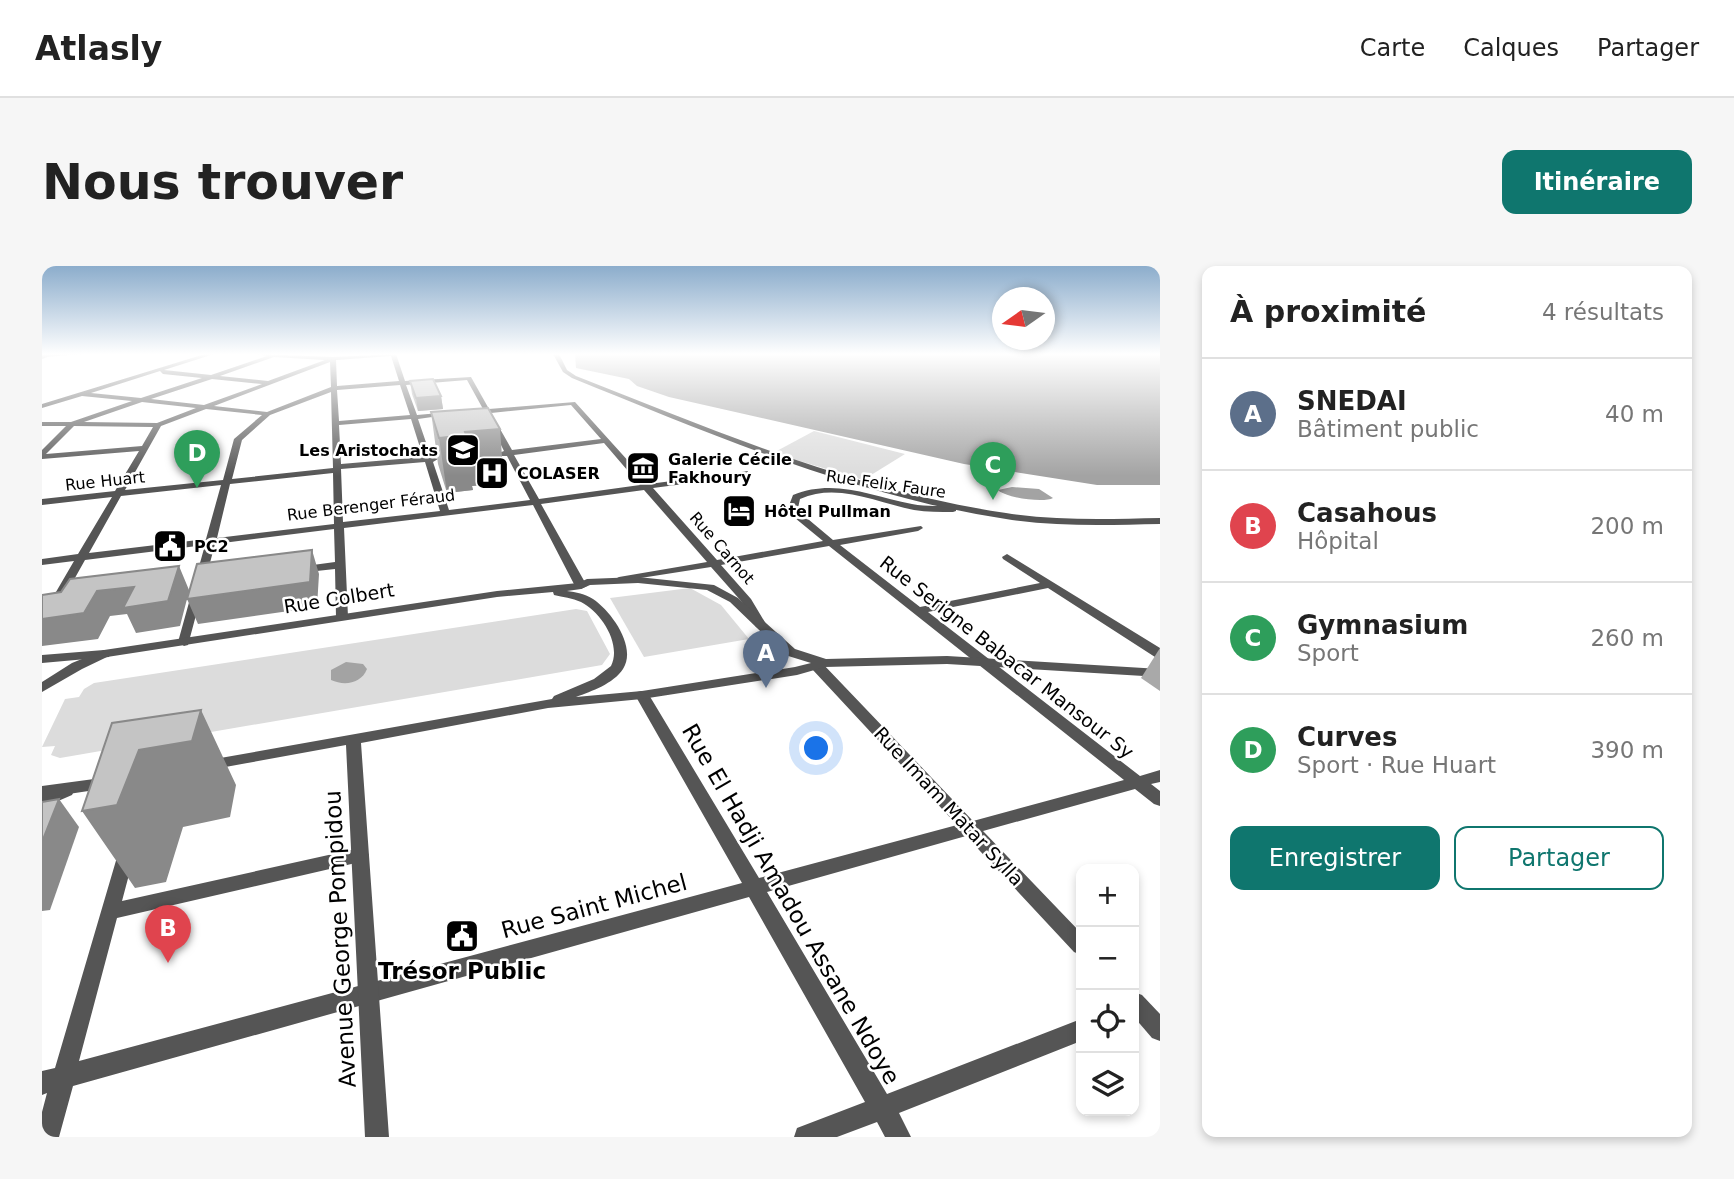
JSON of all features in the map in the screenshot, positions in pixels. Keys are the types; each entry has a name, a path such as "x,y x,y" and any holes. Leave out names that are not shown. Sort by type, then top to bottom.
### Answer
{"street":[{"path":"42,406 80,395"},
{"path":"89,395 268,414"},
{"path":"42,456 72,424 159,395"},
{"path":"42,424 158,425 237,395"},
{"path":"184,642 238,439 268,414 318,395"},
{"path":"335,395 342,618"},
{"path":"406,395 445,511"},
{"path":"477,395 581,586"},
{"path":"618,395 760,451 953,509 1064,524 1160,522"},
{"name":"Rue Carnot","path":"485,411 571,402 715,563 747,601 761,624"},
{"path":"473,412 485,411"},
{"path":"335,423 461,413"},
{"path":"42,626 64,600 83,556 158,425"},
{"path":"494,454 606,441"},
{"path":"42,456 143,447"},
{"name":"Rue Huart","path":"42,502 441,458"},
{"name":"Rue Berenger Féraud","path":"42,562 536,502 745,473"},
{"name":"Rue Felix Faure","path":"831,543 798,516 793,508 796,497 811,491 835,491 914,506 953,509"},
{"path":"619,580 918,528"},
{"name":"Rue Serigne Babacar Mansour Sy","path":"831,543 1160,800"},
{"path":"1007,557 1160,654"},
{"path":"289,572 340,565"},
{"path":"619,580 710,587 734,600 781,645 799,656 821,664"},
{"name":"Rue Colbert","path":"104,654 497,594 619,580"},
{"path":"186,585 212,582"},
{"path":"917,611 1050,584"},
{"path":"497,594 552,593 579,597 599,609 619,644 621,659 618,667 607,676 548,704"},
{"path":"42,659 104,654"},
{"path":"42,688 77,666 104,654"},
{"path":"192,768 548,704 642,695 797,671 821,664 947,660 1160,673"},
{"name":"Rue Imam Matar Sylla","path":"821,664 1076,941"},
{"name":"Rue El Hadji Amadou Assane Ndoye","path":"642,695 898,1137"},
{"name":"Avenue George Pompidou","path":"353,738 377,1137"},
{"name":"Rue Saint Michel","path":"42,1083 1160,776"},
{"path":"42,792 66,791 120,781"},
{"path":"42,802 66,791"},
{"path":"47,1137 130,838"},
{"path":"109,912 360,855"},
{"path":"1139,1009 1160,1030"},
{"path":"806,1137 1076,1032"}],"shaded area":[{"path":"662,395 1160,395 1160,485 1097,485 964,464"},
{"path":"814,431 905,454 863,480 773,453"},
{"path":"1012,487 1039,489 1053,498 1025,499 998,490"},
{"path":"690,588 721,605 749,639 644,657 610,598"},
{"path":"576,609 587,611 610,654 602,665 60,758 51,755 55,746 42,747 65,699 79,697 84,689 94,683"},
{"path":"346,662 363,664 367,669 356,681 341,683 331,680 331,670"}],"building":[{"path":"415,395 441,396 416,398"},
{"path":"488,408 500,429 465,432 466,435 439,438 431,412"},
{"path":"312,550 310,582 187,599 197,564"},
{"path":"179,566 168,601 123,608 134,587 97,591 84,613 42,619 42,595 61,592 70,579"},
{"path":"201,710 192,741 139,750 117,805 82,811 112,723"},
{"path":"59,799 42,842 42,802"}],"place":[{"name":"Les Aristochats","path":"463,450"},
{"name":"Galerie Cécile Fakhoury","path":"643,468"},
{"name":"COLASER","path":"492,473"},
{"name":"Curves","path":"197,488"},
{"name":"Gymnasium","path":"993,500"},
{"name":"Hôtel Pullman","path":"739,511"},
{"name":"PC2","path":"170,546"},
{"name":"SNEDAI","path":"766,688"},
{"name":"Trésor Public","path":"462,936"},
{"name":"Casahous","path":"168,963"}]}
